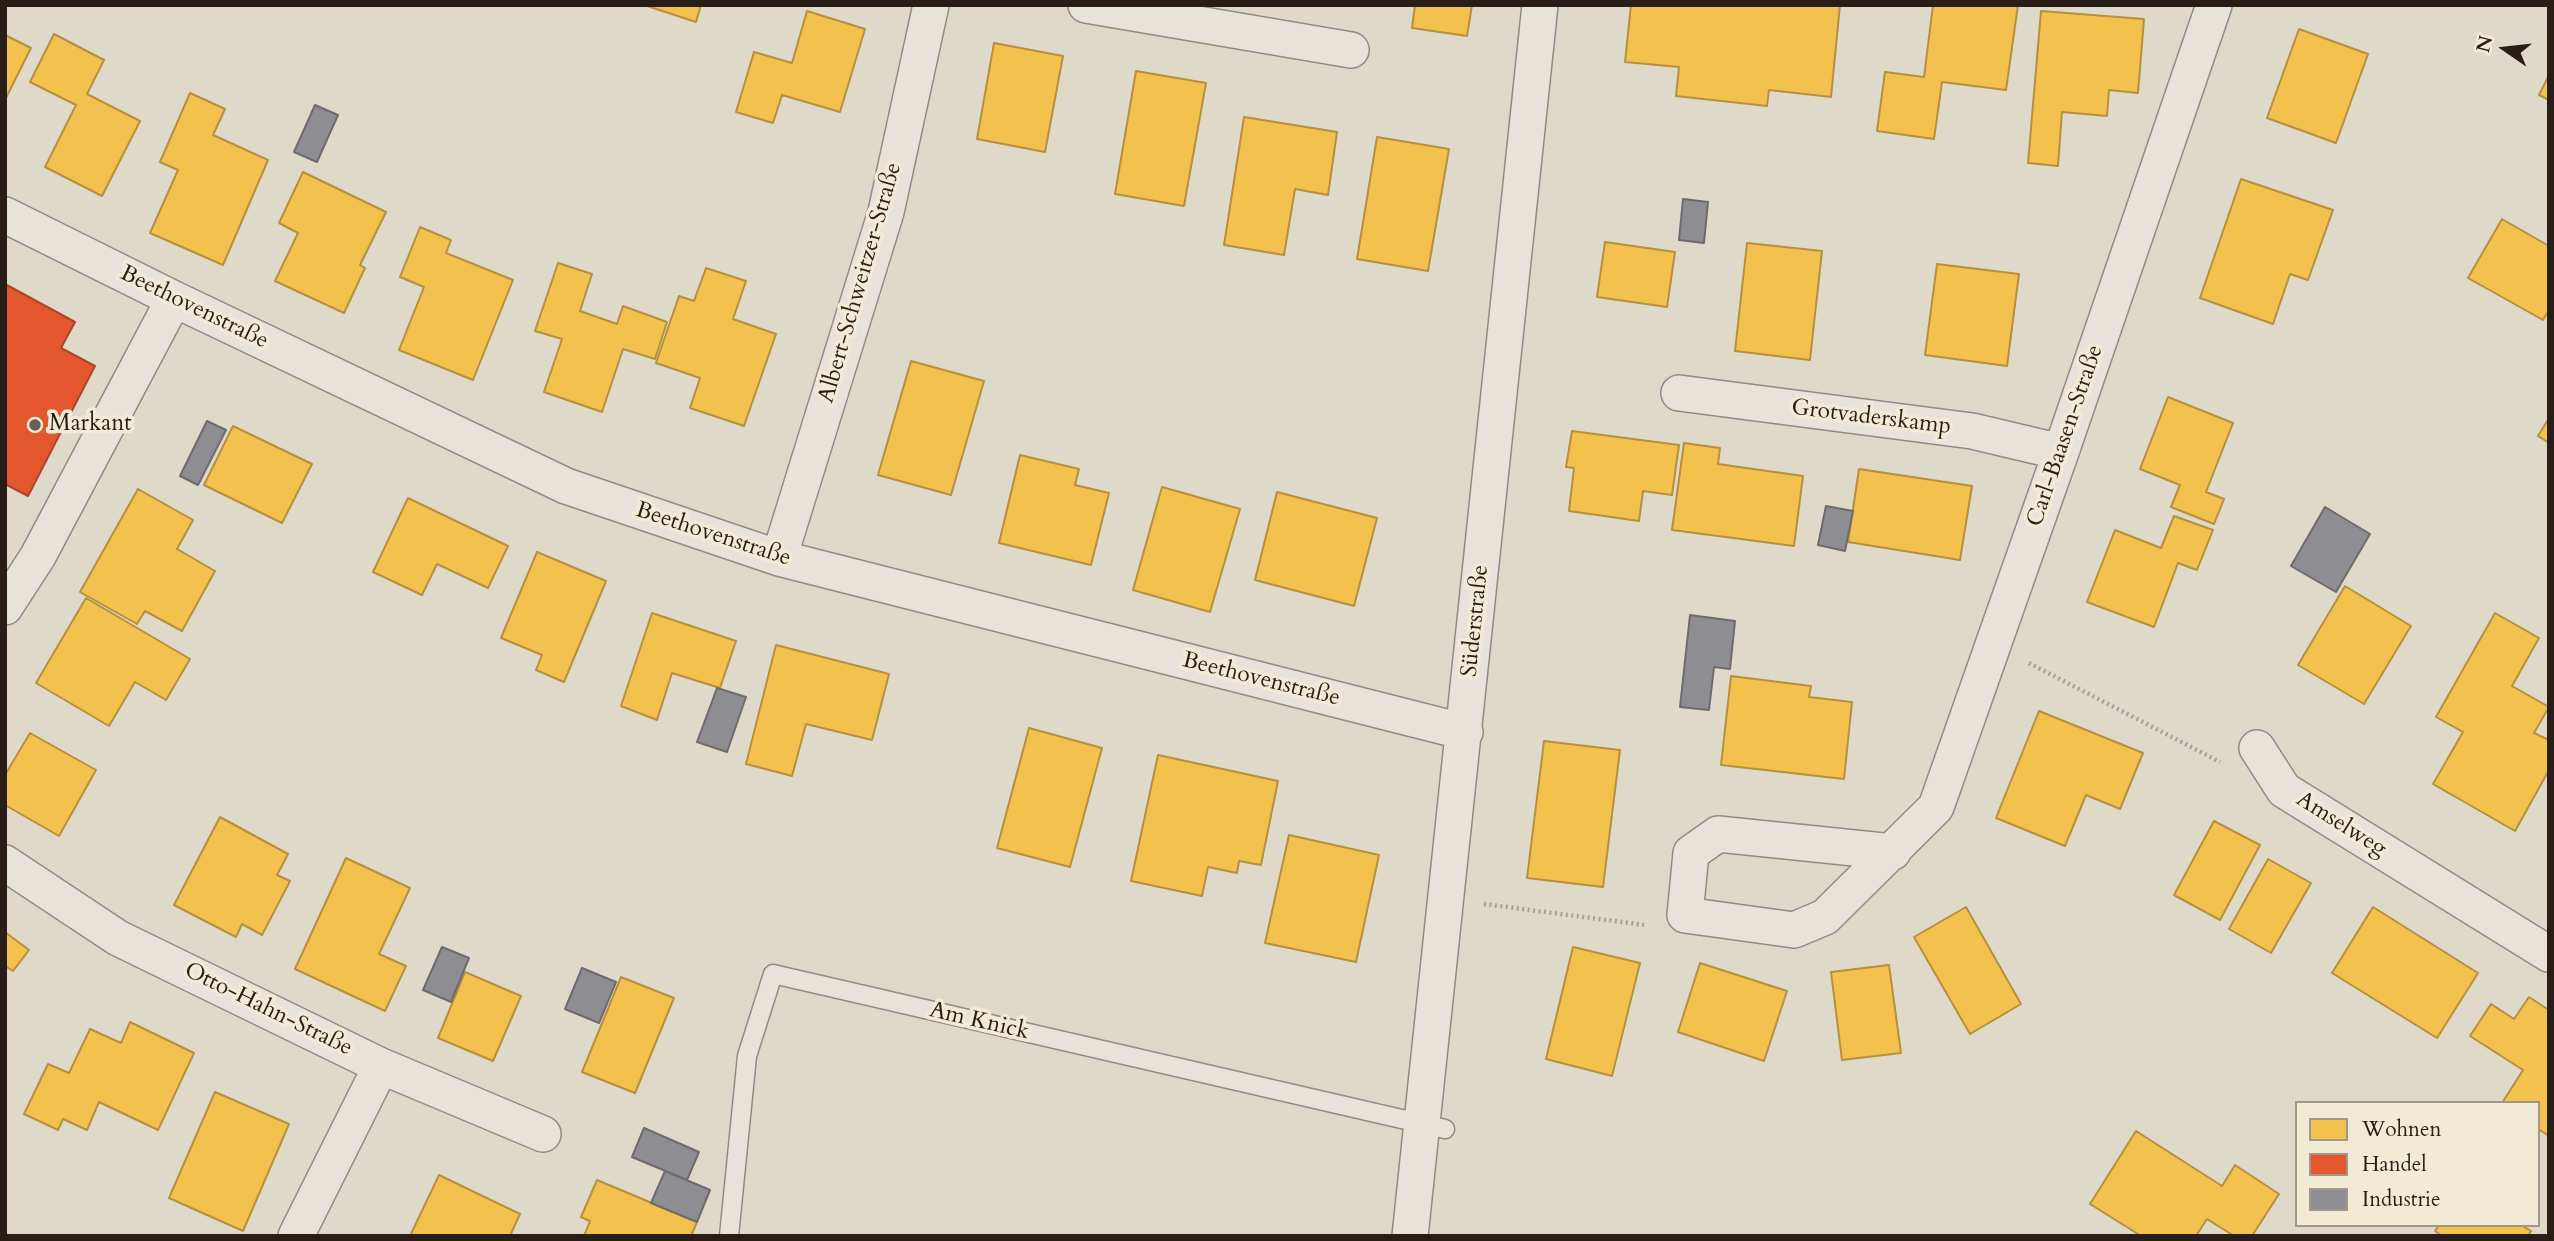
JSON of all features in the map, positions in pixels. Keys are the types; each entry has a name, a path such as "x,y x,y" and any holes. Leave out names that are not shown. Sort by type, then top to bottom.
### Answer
{"street":[{"name":"Albert-Schweitzer-Straße","path":"779,558 886,212 930,5"},
{"path":"1086,5 1351,50"},
{"name":"Süderstraße","path":"1410,1236 1434,1127 1465,732 1540,5"},
{"name":"Carl-Baasen-Straße","path":"1685,915 1794,930 1825,918 1936,807 2062,452 2214,5"},
{"name":"Beethovenstraße","path":"5,215 174,299 566,486 779,558 1465,732"},
{"path":"5,607 38,556 174,299"},
{"name":"Grotvaderskamp","path":"1679,393 1972,431 2062,452"},
{"name":"Amselweg","path":"2257,748 2284,790 2549,954"},
{"path":"1685,915 1691,852 1718,834 1893,852"},
{"name":"Otto-Hahn-Straße","path":"5,863 118,938 382,1066 543,1134"},
{"path":"296,1236 382,1066"}],"lane":[{"name":"Am Knick","path":"729,1236 747,1056 773,974 1434,1127"}],"path":[{"path":"1991,652 2026,661 2219,762 2257,748"},
{"path":"1481,903 1650,925 1685,915"}],"building: Wohnen":[{"path":"644,5 701,5 696,22"},
{"path":"1415,5 1472,5 1467,36 1412,28"},
{"path":"1631,5 1840,5 1831,97 1769,90 1767,106 1676,96 1679,67 1625,62"},
{"path":"1933,5 2018,5 2006,90 1942,82 1934,139 1877,131 1885,72 1924,77"},
{"path":"807,11 865,29 840,112 782,95 773,123 736,112 754,52 792,63"},
{"path":"2041,11 2144,19 2138,93 2109,90 2107,116 2062,112 2058,166 2028,163"},
{"path":"2299,29 2368,54 2336,143 2267,118"},
{"path":"54,34 104,60 87,94 140,121 102,196 45,167 76,105 30,82"},
{"path":"5,35 31,48 5,100"},
{"path":"994,43 1063,56 1045,152 977,139"},
{"path":"1136,71 1206,83 1184,206 1115,194"},
{"path":"2549,75 2549,100 2539,95"},
{"path":"190,93 225,109 213,135 268,160 223,265 150,233 178,170 160,162"},
{"path":"1244,117 1337,132 1328,195 1295,189 1284,255 1224,245"},
{"path":"1377,137 1449,149 1428,271 1357,259"},
{"path":"303,172 386,212 360,265 365,268 344,313 275,281 298,233 279,223"},
{"path":"2241,179 2333,210 2308,280 2290,274 2273,324 2200,298"},
{"path":"2502,219 2549,246 2549,310 2543,320 2468,278"},
{"path":"420,227 451,240 446,253 513,280 473,380 399,350 424,287 400,277"},
{"path":"1605,242 1675,252 1667,307 1597,297"},
{"path":"1747,243 1822,251 1810,360 1735,351"},
{"path":"558,263 592,274 580,311 617,324 623,306 667,322 655,359 623,349 602,412 544,392 562,339 535,331"},
{"path":"1937,264 2019,274 2007,366 1925,355"},
{"path":"706,268 746,281 733,319 776,334 744,426 690,408 700,378 656,363 679,296 694,301"},
{"path":"911,361 984,381 951,495 878,475"},
{"path":"2168,397 2233,423 2206,492 2224,499 2214,524 2171,507 2180,485 2140,469"},
{"path":"2549,418 2549,443 2538,436"},
{"path":"233,426 312,464 282,523 204,485"},
{"path":"1572,431 1679,445 1672,495 1643,491 1639,521 1569,511 1574,468 1566,467"},
{"path":"1684,443 1720,448 1718,464 1803,476 1794,546 1672,530"},
{"path":"1020,455 1079,469 1075,485 1109,493 1091,565 999,543"},
{"path":"1859,469 1972,486 1960,560 1848,542"},
{"path":"1162,487 1240,509 1210,612 1133,590"},
{"path":"138,489 193,520 177,549 215,571 182,631 145,611 137,624 80,592"},
{"path":"1277,492 1377,518 1354,606 1255,580"},
{"path":"408,498 508,546 488,588 437,564 422,595 373,572"},
{"path":"2174,516 2213,530 2197,570 2178,563 2154,627 2087,602 2115,530 2161,548"},
{"path":"537,552 606,581 564,682 536,670 542,655 501,638"},
{"path":"2345,586 2411,626 2364,704 2298,665"},
{"path":"86,598 190,659 166,700 135,682 109,726 36,683"},
{"path":"652,613 736,641 720,688 672,673 657,720 621,706"},
{"path":"2495,613 2539,638 2512,686 2549,707 2534,733 2549,740 2549,770 2515,831 2433,784 2463,732 2436,717"},
{"path":"776,645 889,674 872,740 806,724 792,776 746,764"},
{"path":"1731,676 1811,686 1809,697 1852,702 1844,779 1721,765"},
{"path":"2039,711 2143,753 2120,809 2086,795 2065,846 1996,818"},
{"path":"1029,728 1102,748 1070,867 997,848"},
{"path":"30,733 96,770 59,836 5,805 5,775"},
{"path":"1544,741 1620,750 1603,887 1527,878"},
{"path":"1158,755 1278,781 1261,865 1239,861 1237,873 1208,867 1202,896 1131,881"},
{"path":"220,817 288,854 277,875 290,881 262,935 242,924 236,937 174,905"},
{"path":"2214,821 2260,845 2220,920 2174,895"},
{"path":"1289,835 1379,855 1356,962 1265,943"},
{"path":"346,858 410,888 379,954 406,966 385,1011 295,969"},
{"path":"2268,859 2311,883 2271,953 2229,929"},
{"path":"1966,907 2021,1004 1970,1034 1914,937"},
{"path":"2373,907 2478,973 2437,1038 2332,973"},
{"path":"5,932 29,950 13,971 5,966"},
{"path":"1573,947 1640,963 1612,1076 1546,1059"},
{"path":"1700,963 1787,991 1764,1061 1678,1032"},
{"path":"1889,965 1901,1053 1842,1060 1831,972"},
{"path":"465,972 521,996 493,1061 438,1038"},
{"path":"621,977 674,998 635,1093 582,1072"},
{"path":"2529,997 2549,1010 2549,1136 2540,1130 2540,1101 2503,1101 2523,1070 2470,1036 2491,1004 2514,1019"},
{"path":"130,1022 194,1053 158,1130 99,1102 87,1130 63,1119 58,1130 24,1114 48,1064 69,1073 90,1029 121,1043"},
{"path":"215,1092 289,1124 243,1231 169,1198"},
{"path":"2136,1131 2222,1186 2235,1165 2279,1194 2252,1236 2234,1236 2207,1219 2196,1236 2141,1236 2090,1204"},
{"path":"439,1175 520,1214 510,1236 410,1236"},
{"path":"597,1180 697,1222 691,1236 584,1236 590,1221 581,1217"},
{"path":"2438,1227 2524,1227 2531,1231 2528,1236 2442,1236 2435,1231"}],"building: Handel":[{"name":"Markant","path":"5,284 75,322 61,348 95,366 28,496 5,484"}],"building: Industrie":[{"path":"315,105 338,115 317,162 294,152"},
{"path":"1683,199 1708,202 1704,243 1679,240"},
{"path":"207,421 226,430 198,485 180,476"},
{"path":"1826,506 1853,511 1845,551 1818,545"},
{"path":"2325,507 2370,534 2336,592 2291,566"},
{"path":"1690,615 1735,621 1730,669 1714,667 1709,710 1680,707"},
{"path":"717,688 746,697 727,752 697,742"},
{"path":"442,947 469,958 451,1002 423,990"},
{"path":"582,968 616,982 599,1023 565,1009"},
{"path":"644,1128 699,1152 687,1180 632,1157"},
{"path":"665,1171 710,1190 697,1222 651,1203"}],"place":[{"name":"Markant","path":"35,425"}]}
